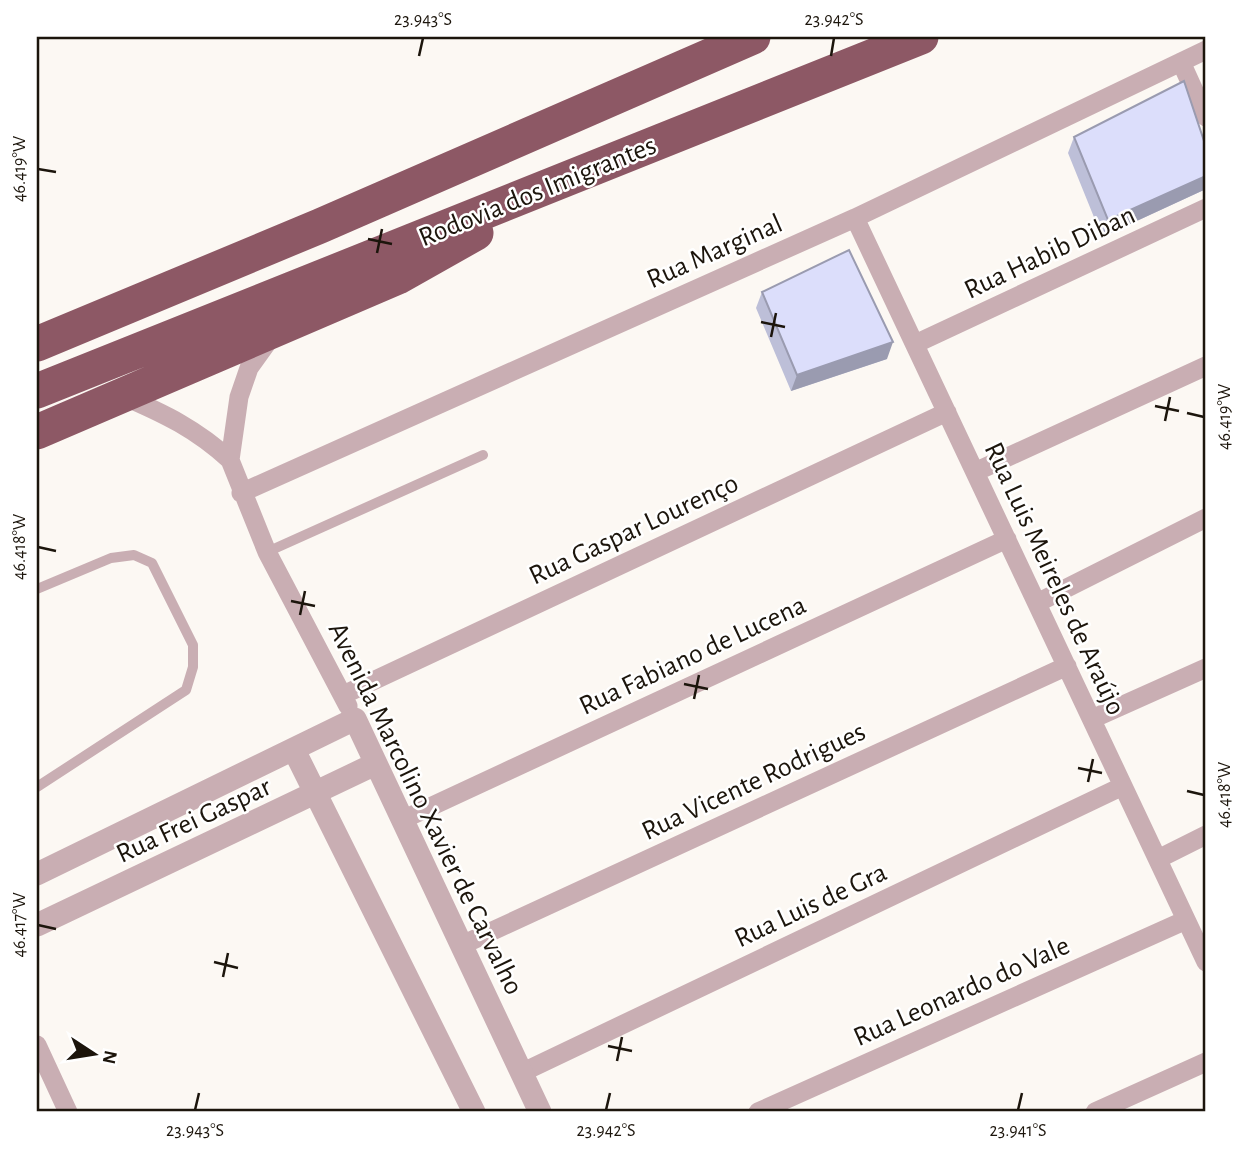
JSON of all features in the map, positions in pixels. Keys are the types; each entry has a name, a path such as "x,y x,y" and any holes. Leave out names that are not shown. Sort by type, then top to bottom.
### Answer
{"highway":[{"name":"Rodovia dos Imigrantes","path":"37,344 320,226 753,37"},
{"name":"Rodovia dos Imigrantes","path":"37,391 920,37"},
{"path":"37,432 398,277 457,246 552,184"}],"street":[{"name":"Rua Marginal","path":"241,493 855,218 1206,51"},
{"path":"1181,62 1206,117"},
{"name":"Rua Habib Diban","path":"915,344 1206,208"},
{"name":"Rua Luis Meireles de Araújo","path":"855,218 1206,962"},
{"path":"230,460 239,397 246,378 277,330"},
{"path":"975,472 1206,366"},
{"path":"123,396 167,415 203,435 230,460"},
{"name":"Rua Gaspar Lourenço","path":"343,695 947,412"},
{"name":"Avenida Marcolino Xavier de Carvalho","path":"230,460 241,493 267,552 355,719 373,765 402,820 540,1112"},
{"path":"1037,603 1206,518"},
{"name":"Rua Fabiano de Lucena","path":"402,820 1007,539"},
{"name":"Rua Vicente Rodrigues","path":"462,945 1067,666"},
{"path":"1092,719 1206,668"},
{"name":"Rua Frei Gaspar","path":"37,874 355,719"},
{"path":"294,750 474,1112"},
{"name":"Rua Frei Gaspar","path":"37,925 373,765"},
{"name":"Rua Luis de Gra","path":"521,1073 1123,786"},
{"path":"1158,859 1206,835"},
{"name":"Rua Leonardo do Vale","path":"758,1112 1186,919"},
{"path":"37,1045 68,1112"},
{"path":"1095,1112 1206,1062"}],"lane":[{"path":"267,552 483,455"},
{"path":"37,589 111,558 134,555 152,563 193,645 193,667 186,690 37,786"}],"building":[{"path":"1184,81 1206,147 1206,176 1108,220 1074,137"},
{"path":"849,250 893,342 797,375 762,292"}]}
